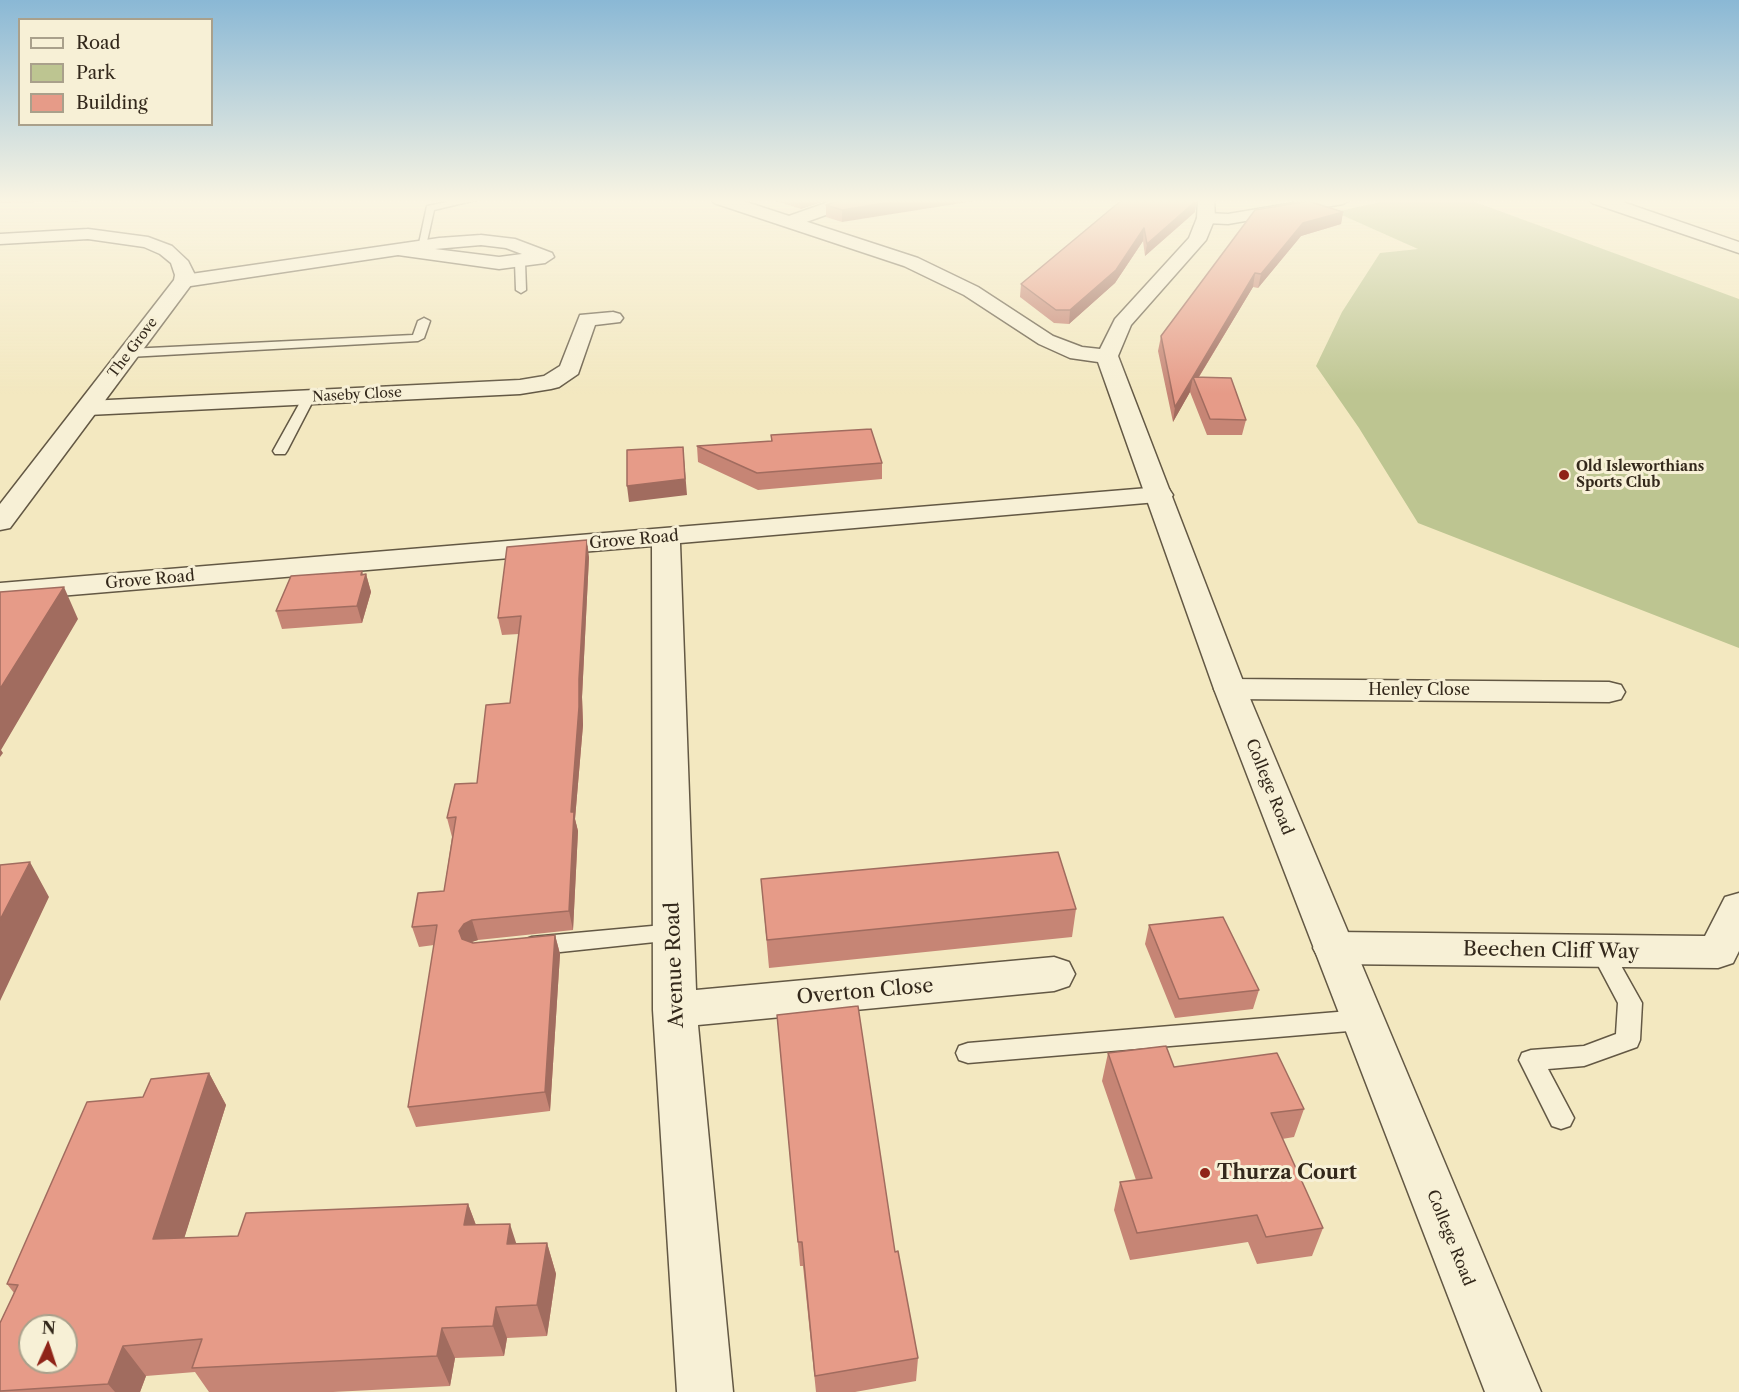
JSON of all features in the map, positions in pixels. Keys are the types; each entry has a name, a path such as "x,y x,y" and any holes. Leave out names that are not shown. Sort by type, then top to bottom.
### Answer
{"street":[{"path":"180,264 185,275 184,281 302,264"},
{"path":"915,264 971,291 1046,340 1078,353 1107,356 1122,323 1175,264"},
{"name":"The Grove","path":"0,522 184,281"},
{"name":"Naseby Close","path":"88,408 520,387 551,382 570,369 588,316 613,318"},
{"name":"College Road","path":"1107,356 1230,689 1361,1020 1513,1392"},
{"name":"Grove Road","path":"0,592 1160,495"},
{"name":"Avenue Road","path":"666,537 675,1010 705,1392"},
{"name":"Henley Close","path":"1230,689 1609,692"},
{"name":"Beechen Cliff Way","path":"1334,948 1718,952 1739,908"},
{"name":"Overton Close","path":"675,1010 1054,974"}],"lane":[{"path":"520,264 521,290"},
{"path":"129,353 418,338 424,321"},
{"path":"280,451 309,397"},
{"path":"513,948 674,932"},
{"path":"1561,1118 1531,1060 1584,1056 1628,1040 1630,1003 1602,952"},
{"path":"968,1053 1361,1020"}],"green space":[{"name":"Old Isleworthians Sports Club","path":"1373,264 1644,264 1739,299 1739,648 1418,523 1359,428 1316,366 1342,312"}],"building":[{"path":"1045,264 1120,264 1070,310 1056,310 1021,284"},
{"path":"1215,264 1269,264 1261,274 1255,273 1175,407 1161,336"},
{"path":"1193,377 1231,378 1246,420 1210,419"},
{"path":"871,429 882,463 757,473 697,446 772,441 771,435"},
{"path":"683,447 685,479 627,486 627,450"},
{"path":"587,540 579,707 571,812 574,812 569,911 472,920 464,924 459,931 462,939 473,943 555,935 545,1092 408,1107 437,925 412,927 418,893 444,891 456,817 447,818 455,784 477,783 486,705 510,703 521,616 498,618 507,547"},
{"path":"362,571 361,575 366,574 357,606 276,611 291,576"},
{"path":"64,587 0,689 0,592"},
{"path":"1058,852 1076,909 767,940 761,879"},
{"path":"30,862 0,920 0,865"},
{"path":"1223,917 1259,990 1179,999 1149,925"},
{"path":"858,1006 895,1252 898,1251 918,1358 815,1376 802,1242 798,1242 777,1015"},
{"name":"Thurza Court","path":"1166,1046 1174,1067 1277,1053 1304,1109 1271,1113 1323,1228 1266,1237 1257,1215 1137,1233 1120,1182 1152,1178 1108,1053"},
{"path":"209,1073 153,1239 238,1236 246,1213 468,1204 464,1225 510,1224 507,1244 547,1243 537,1305 496,1307 493,1326 442,1328 437,1356 192,1368 202,1339 123,1346 108,1384 0,1391 0,1323 18,1285 7,1284 87,1102 143,1097 151,1079"}],"place":[{"name":"Old Isleworthians Sports Club","path":"1564,475"},
{"name":"Thurza Court","path":"1205,1173"}]}
